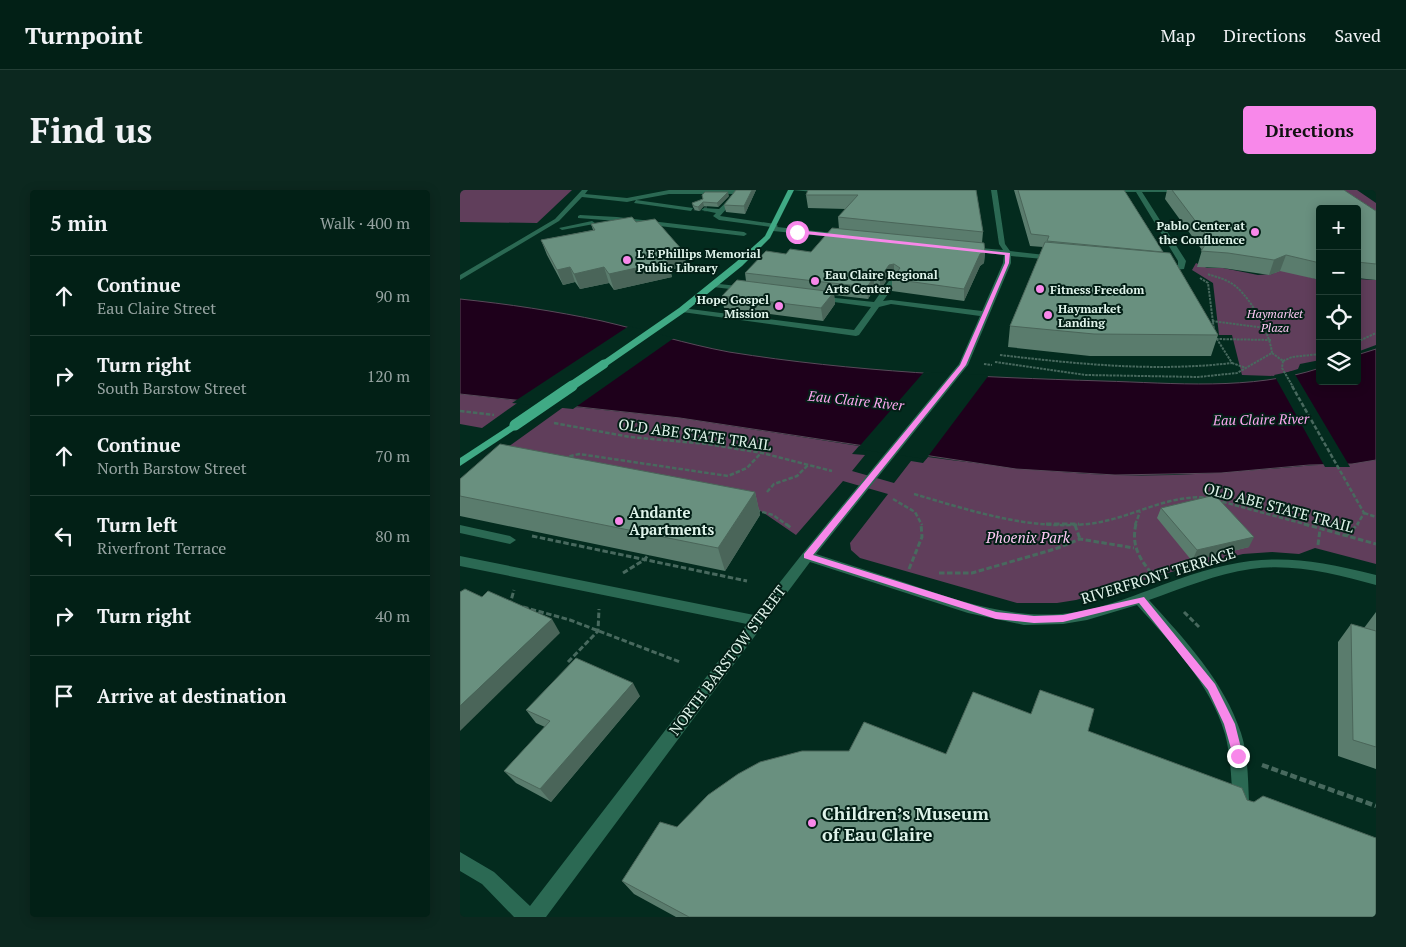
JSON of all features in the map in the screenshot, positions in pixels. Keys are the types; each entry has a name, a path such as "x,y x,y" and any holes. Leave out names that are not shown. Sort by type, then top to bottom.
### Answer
{"main road":[{"path":"460,463 682,310 739,264 768,237 793,190"}],"street":[{"path":"793,190 814,190"},
{"path":"994,190 1002,244 1008,253"},
{"path":"1102,190 1211,190 1222,193"},
{"path":"1139,190 1182,261 1181,267 1177,268 1152,268"},
{"path":"626,200 669,192 738,192 725,202 716,216 721,219 852,237"},
{"path":"669,192 704,197 679,192"},
{"path":"460,278 557,220 583,193 626,200 694,207"},
{"path":"657,194 683,200"},
{"path":"647,196 694,207"},
{"path":"635,198 694,207"},
{"path":"707,207 725,202"},
{"path":"580,217 617,218 744,234"},
{"path":"562,228 617,218"},
{"path":"958,248 1066,260"},
{"name":"NORTH BARSTOW STREET","path":"534,917 807,556 963,365 1007,263 1008,253"},
{"path":"682,310 856,333 894,280"},
{"path":"713,285 752,290"},
{"path":"810,297 876,305 891,302 985,314"},
{"path":"460,529 510,540"},
{"name":"RIVERFRONT TERRACE","path":"807,556 967,608 996,615 1034,620 1063,619 1141,600 1217,572 1254,564 1294,565 1348,572 1376,580"},
{"path":"460,561 757,621"},
{"path":"1141,600 1212,687 1230,724 1238,756 1241,808"},
{"path":"460,861 488,878 528,917"}],"path":[{"path":"1207,274 1236,286 1265,328 1271,340 1272,353 1283,361"},
{"path":"1200,278 1208,283 1216,339 1232,363"},
{"path":"1212,321 1265,328"},
{"path":"1361,340 1376,333"},
{"path":"1216,339 1271,340"},
{"path":"984,364 1095,375 1198,377 1236,373 1272,353"},
{"path":"1283,361 1292,357 1316,354"},
{"path":"1000,355 1094,367 1200,368 1232,363 1246,368"},
{"path":"1283,361 1282,368 1364,513 1376,516"},
{"path":"460,411 494,415"},
{"name":"OLD ABE STATE TRAIL","path":"554,423 630,437 707,444 762,453 832,471"},
{"path":"560,460 579,454 728,476 740,474 762,453"},
{"path":"767,492 774,484 797,476 808,464"},
{"name":"OLD ABE STATE TRAIL","path":"914,494 1021,522 1075,525 1118,518 1140,512 1170,498 1189,496 1207,498 1376,544"},
{"path":"893,499 906,504 916,511 924,532 917,556 900,586"},
{"path":"747,508 773,514 791,528"},
{"path":"1140,512 1133,530 1134,548 1140,560 1154,577"},
{"path":"1346,536 1358,524 1364,513"},
{"path":"1075,525 1080,539"},
{"path":"1318,545 1320,529"},
{"path":"532,536 747,581"},
{"path":"939,573 972,572 1055,549 1080,539 1134,548"},
{"path":"518,573 510,604 570,620 680,662"},
{"path":"1184,612 1199,627"},
{"path":"1238,756 1376,806"}],"green space":[{"path":"460,190 572,190 537,223 460,222"},
{"path":"1328,190 1357,190 1376,203 1376,227 1361,213 1361,205 1351,205"},
{"name":"Haymarket Plaza","path":"1196,263 1207,268 1223,268 1258,275 1273,274 1276,270 1316,279 1316,361 1300,364 1298,369 1275,376 1242,375 1232,335 1219,335 1213,283 1192,270"},
{"path":"1361,279 1376,280 1376,345 1361,351"},
{"path":"460,394 520,401 482,428 460,424"},
{"name":"Phoenix Park","path":"565,406 680,418 859,446 852,454 865,455 852,471 894,483 911,461 923,463 928,457 1044,471 1136,475 1181,475 1376,460 1376,564 1315,548 1299,554 1272,552 1243,554 1185,568 1076,600 1057,603 1017,603 860,558 851,550 850,543 888,494 843,481 796,535 755,507 497,455"}],"water":[{"name":"Eau Claire River","path":"460,299 584,317 729,352 776,359 869,369 1009,378 1212,384 1267,380 1316,369 1316,385 1361,385 1361,354 1376,349 1376,460 1352,464 1309,465 1221,473 1115,475 1016,469 680,418 460,394"}],"pier":[{"path":"629,326 674,338 573,409 512,403"},
{"path":"1293,371 1350,467 1325,467 1274,375"},
{"path":"924,372 989,375 926,459 857,449"}],"building":[{"path":"736,190 752,190 744,206 724,205"},
{"path":"808,190 976,190 983,232 838,217 858,195 806,195"},
{"path":"1018,190 1124,190 1163,252 1047,241 1049,236 1031,234"},
{"name":"Pablo Center at the Confluence","path":"1172,190 1344,190 1376,211 1376,264 1361,262 1361,205 1316,205 1316,262 1286,255 1274,260 1201,251 1209,239"},
{"path":"705,192 728,192 717,203 703,202 698,207 694,206 692,203 703,199 702,195"},
{"path":"632,217 636,222 655,219 683,251 663,255 668,261 609,274 604,267 574,274 570,267 557,270 541,240 595,230 591,224"},
{"path":"832,228 984,243 985,252 980,254 964,289 892,279 900,268 894,264 889,265 880,278 874,277 867,287 745,273 766,251 786,254 790,249 811,252"},
{"path":"1045,242 1170,253 1218,335 1094,334 1010,326"},
{"path":"737,280 834,292 821,308 722,296"},
{"path":"500,444 755,492 718,548 460,496 460,479"},
{"path":"1215,495 1254,537 1197,550 1161,508"},
{"path":"465,589 482,597 488,591 552,619 460,706 460,592"},
{"path":"1351,624 1376,631 1376,747 1353,740"},
{"path":"576,658 633,683 540,789 504,771 550,721 526,710"},
{"path":"1040,690 1094,709 1088,731 1242,788 1247,800 1254,802 1263,796 1376,838 1376,917 689,917 622,881 660,822 677,827 708,795 738,774 760,762 802,751 849,751 864,722 946,754 973,692 1031,714"}],"tunnel":[{"path":"694,207 707,208"}],"place":[{"name":"Pablo Center at the Confluence","path":"1255,232"},
{"name":"L E Phillips Memorial Public Library","path":"627,260"},
{"name":"Eau Claire Regional Arts Center","path":"815,281"},
{"name":"Fitness Freedom","path":"1040,289"},
{"name":"Hope Gospel Mission","path":"779,306"},
{"name":"Haymarket Landing","path":"1048,315"},
{"name":"Andante Apartments","path":"619,521"},
{"name":"Children’s Museum of Eau Claire","path":"812,823"}],"route":[{"path":"797,232 1008,253 1007,263 963,365 807,556 967,608 996,615 1034,620 1063,619 1141,600 1183,649 1212,687 1230,724 1238,756"}]}
